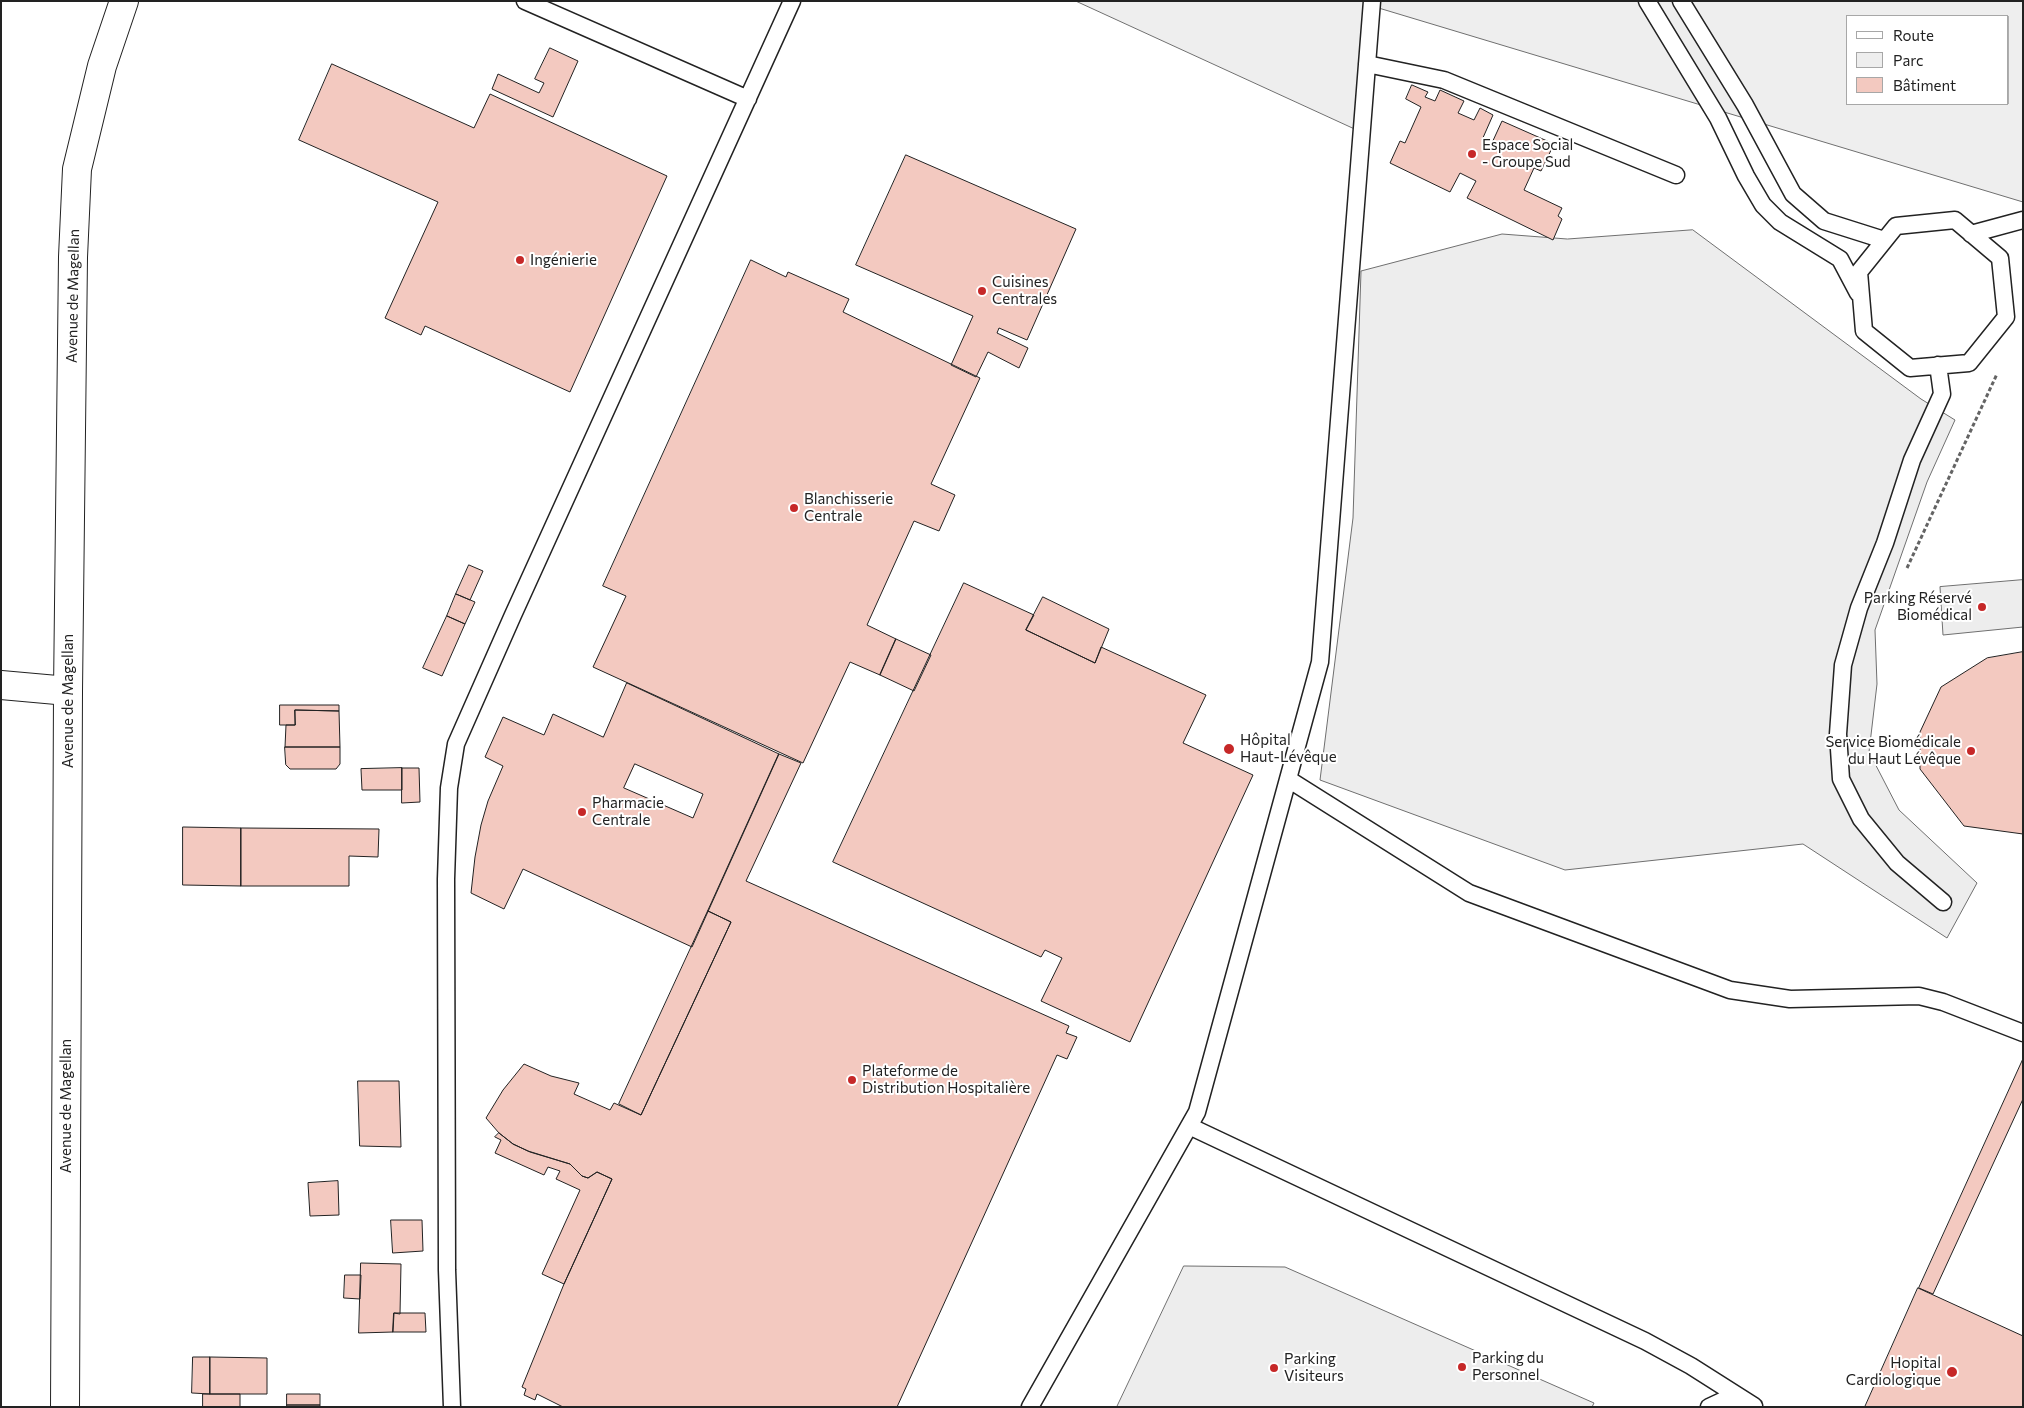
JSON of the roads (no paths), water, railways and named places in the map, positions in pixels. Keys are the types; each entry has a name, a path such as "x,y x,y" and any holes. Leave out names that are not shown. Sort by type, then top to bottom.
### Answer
{"street":[{"name":"Avenue de Magellan","path":"65,1407 68,691 73,256 77,169 102,66 124,1"},
{"path":"1,685 68,691"}],"lane":[{"path":"525,1 748,99"},
{"path":"452,1407 447,1260 446,880 449,788 456,744 512,615 792,1"},
{"path":"1030,1407 1197,1112 1320,662 1372,1"},
{"path":"1647,1 1718,118 1746,176 1763,205 1780,222 1840,259 1861,300"},
{"path":"1681,1 1745,105 1793,194 1824,221 1884,240"},
{"path":"1367,64 1444,80 1676,175"},
{"path":"1955,220 2000,258 2006,317 1968,362 1910,368 1864,330 1859,272 1884,240 1896,226 1955,220"},
{"path":"1971,234 2023,220"},
{"path":"1938,365 1942,394 1912,460 1885,544 1859,608 1843,665 1838,734 1841,779 1861,819 1897,863 1943,902"},
{"path":"1288,779 1469,893 1730,990 1790,999 1918,996 1943,1002 2023,1033"},
{"path":"1189,1126 1645,1341 1691,1366 1755,1406"},
{"path":"1710,1407 1724,1400 1755,1406"}],"place":[{"name":"Espace Social - Groupe Sud","path":"1472,154"},
{"name":"Ingénierie","path":"520,260"},
{"name":"Cuisines Centrales","path":"982,291"},
{"name":"Blanchisserie Centrale","path":"794,508"},
{"name":"Parking Réservé Biomédical","path":"1982,607"},
{"name":"Hôpital Haut-Lévêque","path":"1229,749"},
{"name":"Service Biomédicale du Haut Lévêque","path":"1971,751"},
{"name":"Pharmacie Centrale","path":"582,812"},
{"name":"Plateforme de Distribution Hospitalière","path":"852,1080"},
{"name":"Parking du Personnel","path":"1462,1367"},
{"name":"Parking Visiteurs","path":"1274,1368"},
{"name":"Hopital Cardiologique","path":"1952,1372"}]}
